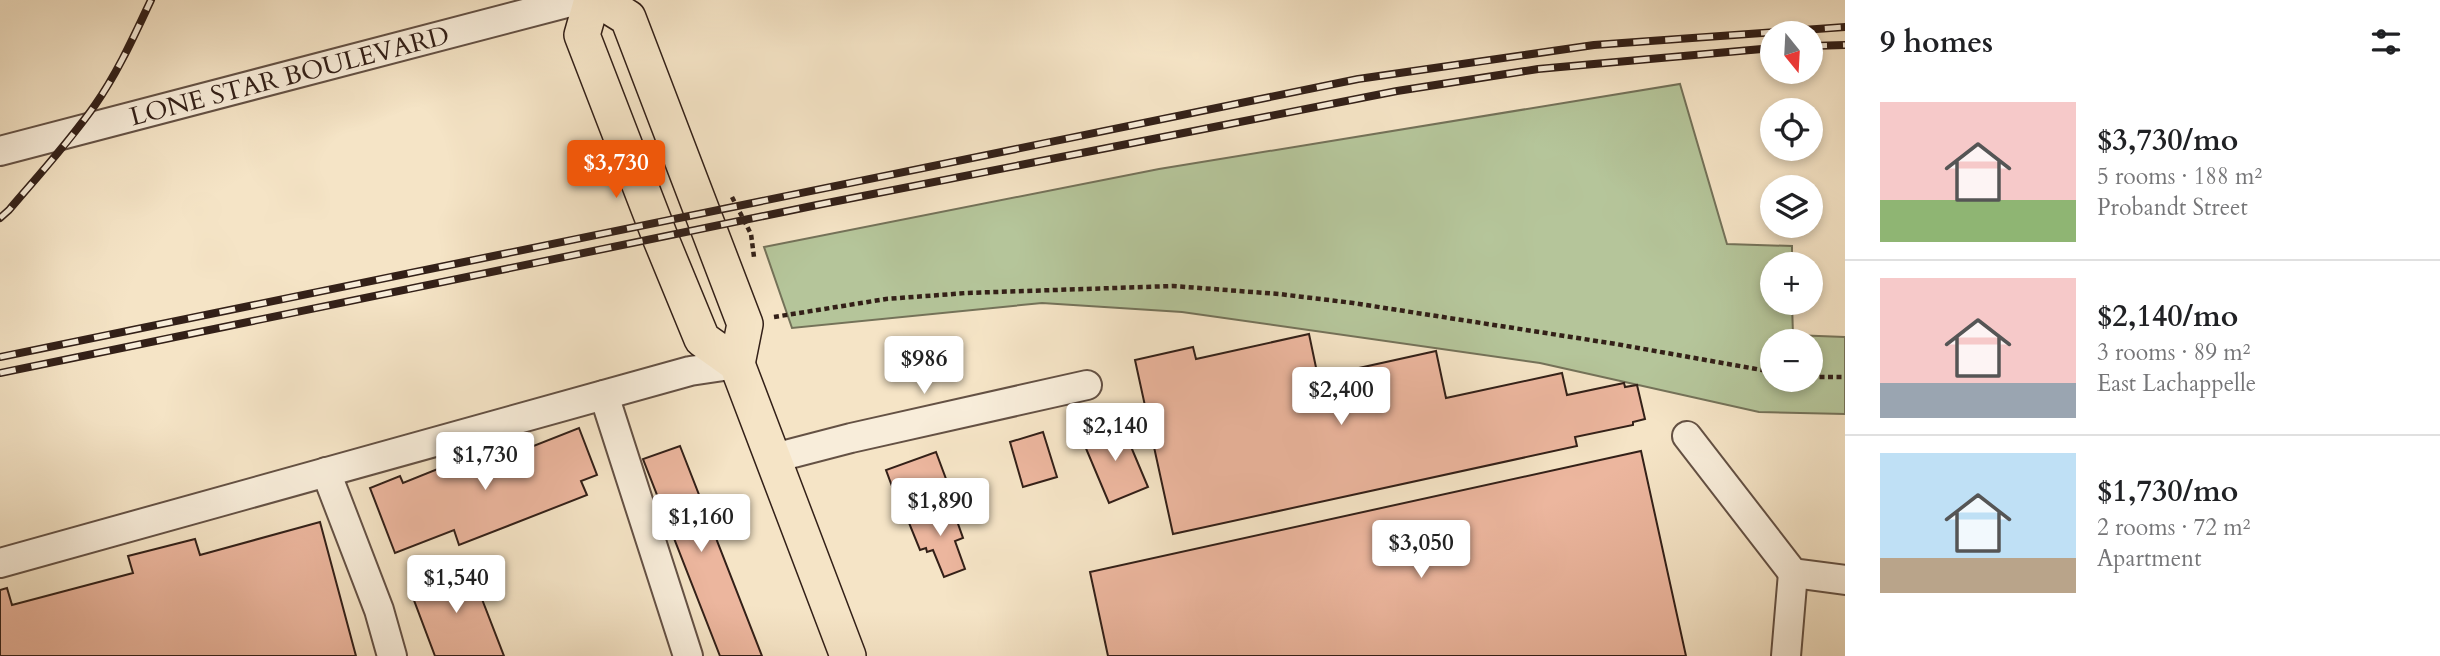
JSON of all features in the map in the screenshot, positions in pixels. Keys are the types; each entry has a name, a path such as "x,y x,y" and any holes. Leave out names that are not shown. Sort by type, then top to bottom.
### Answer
{"main road":[{"path":"592,0 582,35 660,237 702,339 737,364 848,656"},
{"path":"599,0 628,18 746,324 737,364"}],"street":[{"name":"LONE STAR BOULEVARD","path":"0,151 578,0"},
{"path":"0,563 690,371 737,364"},
{"path":"774,458 1087,385"},
{"path":"604,395 688,656"},
{"path":"1687,436 1793,573 1786,656"},
{"path":"326,472 384,623 392,656"},
{"path":"1793,573 1838,579"}],"path":[{"path":"772,317 886,299 966,293 1173,286 1353,303 1760,370"},
{"path":"1823,377 1845,377"}],"green space":[{"path":"1680,84 1727,244 1792,246 1792,252 1760,252 1760,315 1792,315 1793,329 1760,329 1760,392 1823,392 1823,336 1845,337 1845,414 1759,412 1540,363 1182,312 1042,303 792,328 764,247 1159,169"}],"building":[{"path":"1309,334 1318,377 1436,351 1446,398 1562,373 1567,395 1624,383 1625,387 1637,385 1645,419 1633,422 1633,425 1575,437 1577,446 1173,534 1135,360 1193,347 1196,359"},
{"path":"1121,423 1148,487 1109,503 1082,439"},
{"path":"579,428 597,475 581,481 587,495 459,545 454,530 395,553 370,488 400,476 403,483 460,460 463,467 519,445 521,451"},
{"path":"1043,432 1057,477 1023,487 1010,442"},
{"path":"680,446 762,656 720,656 643,459"},
{"path":"1641,451 1686,656 1108,656 1090,572"},
{"path":"936,452 949,487 899,505 886,470"},
{"path":"951,504 963,538 955,541 965,569 944,577 933,550 920,550 909,523"},
{"path":"320,522 356,656 0,656 0,590 7,588 12,605 133,573 128,556 195,539 200,555"},
{"path":"468,563 504,656 435,656 409,587"}],"railway":[{"path":"0,218 53,159 95,105 118,67 151,0"},
{"path":"0,357 1358,79 1594,45 1845,27"},
{"path":"1824,46 1845,45"},
{"path":"0,373 817,205 1397,91 1538,69 1760,49"}]}
